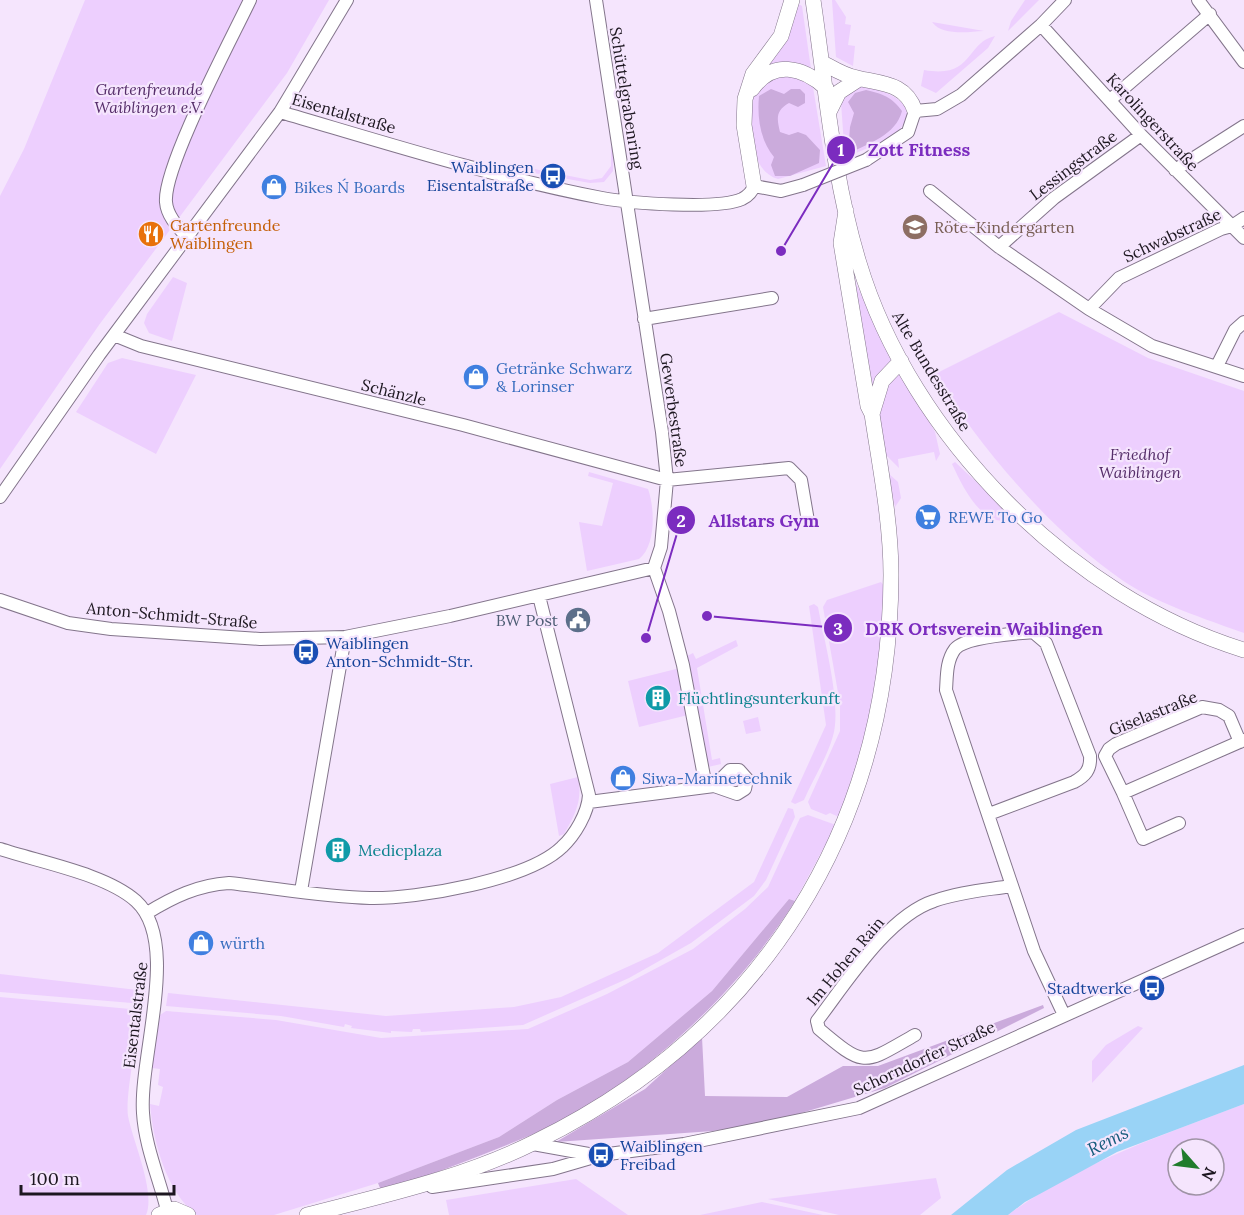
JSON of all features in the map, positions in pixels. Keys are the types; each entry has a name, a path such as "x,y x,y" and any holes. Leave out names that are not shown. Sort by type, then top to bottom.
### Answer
{"main road":[{"path":"754,186 744,124 745,99 753,74 781,36 792,0"},
{"name":"Alte Bundesstraße","path":"813,0 846,211 870,295 901,361 958,450 1035,529 1075,562 1135,601 1195,631 1244,650"},
{"path":"823,63 859,79 897,87 906,93 915,111"},
{"path":"745,99 756,83 766,75 791,69 812,75 826,88"},
{"path":"829,112 839,92 859,79"},
{"path":"533,1144 586,1116 643,1079 692,1039 733,998 756,971 812,888 844,825 872,739 887,653 891,574 887,524 872,414 868,406 841,243 846,211"},
{"path":"872,414 882,381 901,361"},
{"name":"Schorndorfer Straße","path":"307,1215 411,1190 533,1144"},
{"path":"163,1213 181,1211 188,1215"}],"street":[{"path":"187,237 172,220 166,205 168,183 195,116 250,0"},
{"path":"280,112 347,0"},
{"name":"Schüttelgrabenring","path":"596,0 627,201"},
{"path":"754,186 781,191 866,159 908,132 915,111 937,108 961,95 1041,25 1065,0"},
{"path":"1198,0 1244,62"},
{"path":"1110,100 1210,14"},
{"name":"Karolingerstraße","path":"1041,25 1141,135 1244,237"},
{"name":"Eisentalstraße","path":"0,497 114,335 280,112 519,178 627,201 654,203 734,201 749,195 754,186"},
{"path":"1175,170 1244,126"},
{"name":"Lessingstraße","path":"999,247 1054,198 1141,135"},
{"path":"930,191 999,247 1089,309 1152,346 1244,376"},
{"name":"Gewerbestraße","path":"627,201 667,480 789,468 801,480 808,521"},
{"name":"Schwabstraße","path":"1089,309 1119,278 1221,229 1232,226 1244,218"},
{"path":"644,319 772,298"},
{"path":"1217,366 1235,330 1244,322"},
{"name":"Schänzle","path":"114,335 141,346 463,425 667,480"},
{"path":"589,802 710,786 669,611 654,568 661,548 667,480"},
{"name":"Anton-Schmidt-Straße","path":"0,600 68,623 111,629 260,639 345,637 406,626 654,568"},
{"path":"147,913 173,898 208,884 229,883 386,898 439,892 493,878 537,862 562,847 576,830 589,802 588,788 539,596"},
{"path":"989,814 1083,778 1089,767 1090,756 1046,643 1032,632 967,642 955,650 948,666 949,703 1044,977 1064,1015"},
{"path":"301,891 345,637"},
{"name":"Giselastraße","path":"1123,794 1242,741 1228,716 1219,710 1202,707 1116,744 1105,756 1143,839 1179,823"},
{"name":"Eisentalstraße","path":"0,849 106,882 134,899 147,913 156,936 159,959 142,1111 163,1213"},
{"name":"Im Hohen Rain","path":"915,1035 876,1057 860,1058 819,1029 817,1021 896,924 934,901 1011,885"},
{"name":"Schorndorfer Straße","path":"411,1190 553,1169 601,1155 684,1144 859,1108 1244,935"},
{"name":"Schorndorfer Straße","path":"533,1144 573,1153 601,1155"}],"green space":[{"name":"Gartenfreunde Waiblingen e.V.","path":"85,0 329,0 287,73 99,325 0,469 0,196 24,149"},
{"path":"832,0 835,0 846,17 845,24 851,25 848,45 855,46 853,66 836,57"},
{"path":"1025,0 1039,0 1008,31 1011,21"},
{"path":"797,3 802,6 811,69 757,75"},
{"path":"932,22 984,31 949,31"},
{"path":"995,36 988,48 936,93 921,86 924,70 940,71 961,65 985,40"},
{"path":"793,74 810,82 813,87 826,166 778,179 768,174 756,157 751,134 750,100 771,78"},
{"path":"861,86 879,90 897,99 907,112 906,120 894,135 845,158 841,103 843,98"},
{"path":"614,146 613,171 604,182 590,183 534,173 534,169 590,180 602,178 611,166 611,147"},
{"path":"173,277 187,283 172,341 149,333 144,323 147,314"},
{"path":"853,277 891,358 890,364 872,389"},
{"name":"Friedhof Waiblingen","path":"1059,312 1148,358 1244,391 1244,633 1149,596 1095,560 1018,486 973,430 935,374"},
{"path":"122,358 196,375 156,454 76,412 108,363"},
{"path":"900,371 935,432 940,454 936,461 934,452 898,459 899,468 884,453 879,410 883,388"},
{"path":"955,462 1002,506 1005,521 996,520 987,515 972,501 952,464"},
{"path":"589,472 648,489 653,516 651,536 645,553 639,559 587,571 579,522 602,526 613,483 588,476"},
{"path":"888,473 898,482 901,498 895,507"},
{"path":"881,582 885,587 880,658 865,739 839,817 830,813 826,815 811,809 808,802 840,731 840,704 823,607 827,600"},
{"path":"814,604 818,607 831,672 835,723 827,752 804,800 795,804 791,802 826,725 809,606"},
{"path":"736,640 738,646 697,668 712,760 720,758 721,764 708,767 687,656 693,653 696,659"},
{"name":"Flüchtlingsunterkunft","path":"680,668 688,715 639,727 628,681"},
{"path":"758,717 761,731 746,734 743,721"},
{"path":"578,777 577,807 564,834 559,836 550,784"},
{"path":"788,808 793,809 795,817 766,880 754,896 691,943 629,978 523,1025 421,1032 420,1029 413,1029 412,1032 391,1031 391,1033 351,1028 352,1026 345,1024 344,1027 281,1016 166,1006 168,993 386,1016 514,1007 561,997 658,953 754,882"},
{"path":"808,815 836,825 795,901 789,899 712,991 628,1062 557,1100 499,1137 378,1183 274,1215 197,1215 186,1205 169,1180 154,1134 150,1104 159,1106 163,1087 158,1085 160,1069 152,1068 160,1015 166,1011 276,1020 381,1038 528,1029 607,994 693,949 745,909 768,887 800,818"},
{"path":"0,974 146,991 144,1004 0,992"},
{"path":"0,997 141,1010 130,1080 128,1116 146,1180 148,1205 146,1215 0,1215"},
{"path":"1138,1026 1143,1028 1092,1083 1092,1061 1106,1045"},
{"path":"1244,1104 1244,1215 1008,1215 1063,1180 1152,1139"},
{"path":"936,1178 941,1198 920,1215 839,1215 768,1199"},
{"path":"576,1179 628,1215 449,1215 446,1200"},
{"path":"762,1202 823,1215 700,1215"}],"shaded area":[{"path":"771,89 784,94 791,89 800,89 805,94 805,103 798,107 789,103 779,112 780,132 789,135 798,132 806,135 820,150 819,163 790,176 775,176 771,165 774,157 765,143 760,128 759,96"},
{"path":"866,90 887,97 895,102 902,111 899,119 888,132 848,154 850,127 854,113 848,102 855,93"},
{"path":"789,899 795,901 771,937 713,1005 680,1037 608,1093 570,1116 531,1135 382,1193 378,1183 499,1137 557,1100 628,1062 712,991"},
{"path":"1043,1005 1044,1008 885,1088 771,1122 713,1131 556,1142 645,1089 702,1037 705,1096 787,1097 843,1066 878,1066"}],"water":[{"name":"Rems","path":"1244,1065 1244,1104 1117,1152 1025,1202 1008,1215 951,1215 1007,1170 1076,1130"}],"place":[{"name":"Waiblingen Eisentalstraße","path":"553,176"},
{"name":"Bikes Ń Boards","path":"274,187"},
{"name":"Röte-Kindergarten","path":"915,227"},
{"name":"Gartenfreunde Waiblingen","path":"151,234"},
{"name":"Zott Fitness","path":"781,251"},
{"name":"Getränke Schwarz & Lorinser","path":"476,377"},
{"name":"REWE To Go","path":"928,517"},
{"name":"DRK Ortsverein Waiblingen","path":"707,616"},
{"name":"BW Post","path":"578,620"},
{"name":"Allstars Gym","path":"646,638"},
{"name":"Waiblingen Anton-Schmidt-Str.","path":"306,652"},
{"name":"Flüchtlingsunterkunft","path":"658,698"},
{"name":"Siwa-Marinetechnik","path":"623,778"},
{"name":"Medicplaza","path":"338,850"},
{"name":"würth","path":"201,943"},
{"name":"Stadtwerke","path":"1152,988"},
{"name":"Waiblingen Freibad","path":"601,1155"}]}
